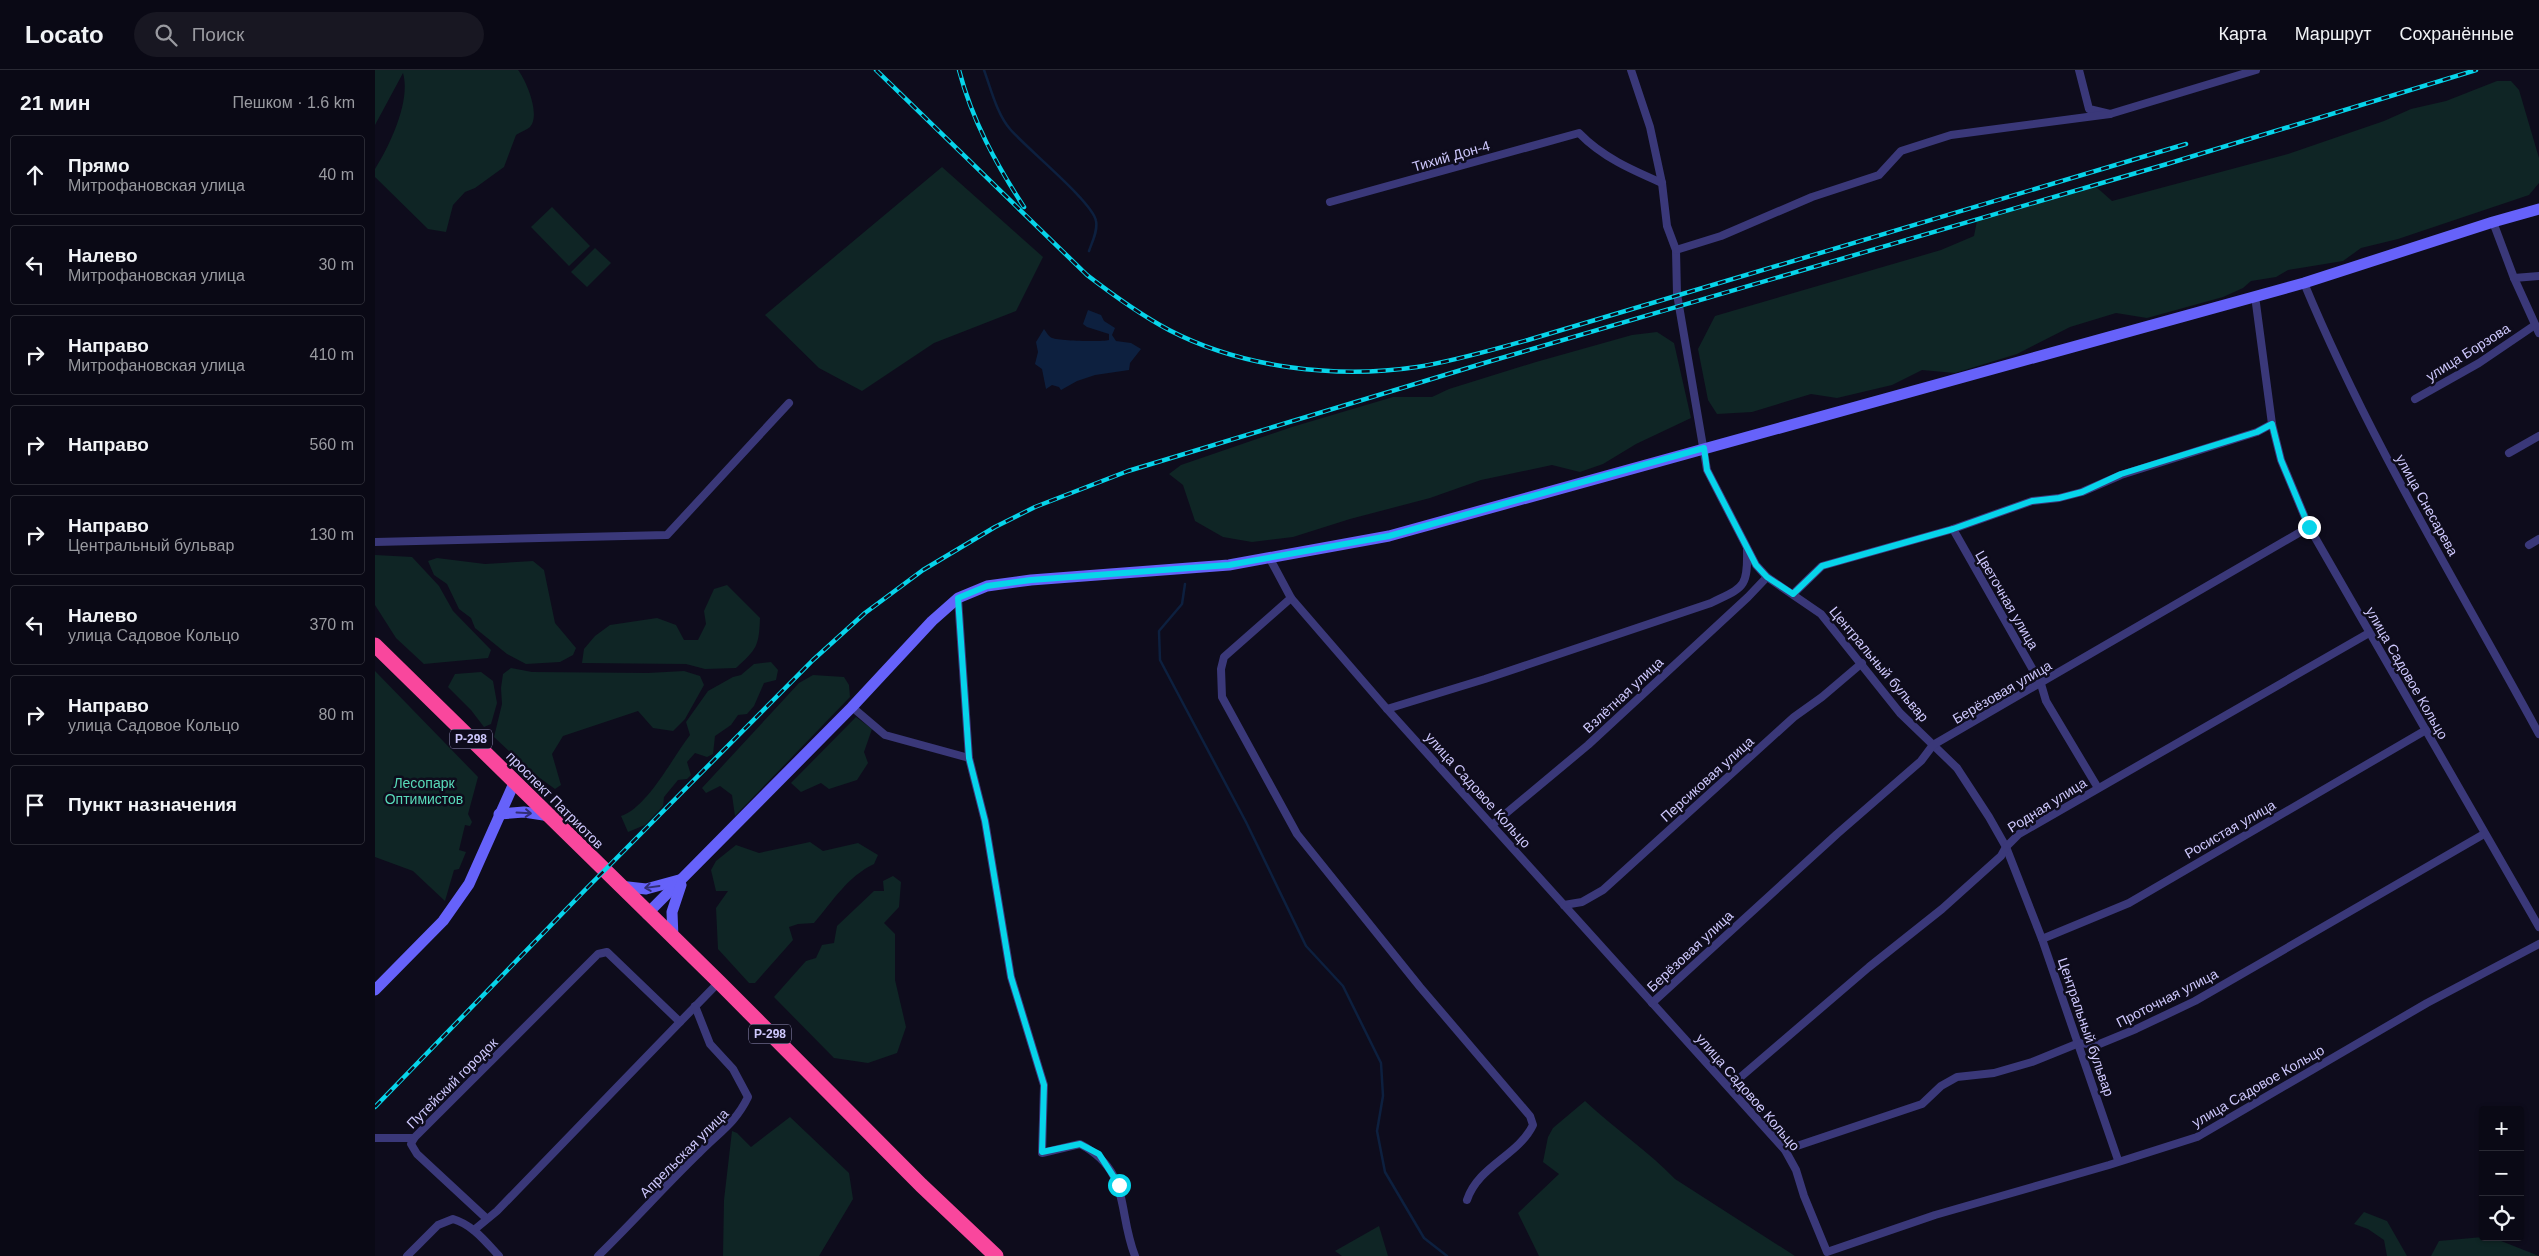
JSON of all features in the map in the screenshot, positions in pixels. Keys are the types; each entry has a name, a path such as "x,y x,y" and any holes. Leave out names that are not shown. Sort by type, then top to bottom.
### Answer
{"highway":[{"name":"проспект Патриотов","path":"375,645 515,781 647,914"},
{"name":"Р-298","path":"647,914 719,982 821,1087 996,1256"}],"street":[{"name":"Центральный бульвар","path":"1631,70 1650,127 1667,226 1676,250 1677,294 1707,470 1756,565 1767,577 1821,614 1862,662 1900,713 1957,768 2006,847 2042,939 2118,1160"},
{"path":"2079,70 2089,108 2110,114"},
{"path":"1676,250 1721,236 1812,197 1879,175 1901,151 1951,135 2110,114 2256,70"},
{"name":"Тихий Дон-4","path":"1331,202 1579,133 1592,147 1625,166 1661,183"},
{"path":"647,914 852,707 932,621 958,598 987,586 1013,582 1229,565 1389,536 2304,283 2539,209"},
{"path":"2493,222 2514,278 2539,333"},
{"path":"2514,278 2539,276"},
{"name":"улица Снесарева","path":"2304,283 2328,342 2384,454 2539,734"},
{"name":"улица Садовое Кольцо","path":"2255,296 2272,424 2281,460 2309,527 2539,927"},
{"name":"улица Борзова","path":"2415,399 2479,363 2535,325"},
{"path":"375,542 667,535 789,403"},
{"path":"1793,594 1822,566 1953,529 2032,501 2059,498 2082,492 2121,474 2257,432 2272,424"},
{"path":"2509,453 2539,436"},
{"name":"Берёзовая улица","path":"1652,1003 1830,840 1921,761 1933,745 2309,527"},
{"name":"Цветочная улица","path":"1953,529 2041,684 2046,701 2098,788"},
{"path":"2529,545 2539,540"},
{"path":"1387,709 1495,676 1711,603 1738,590 1745,582 1747,548"},
{"name":"улица Садовое Кольцо","path":"1269,557 1291,598 1387,709 1785,1150 1796,1170 1804,1196 1827,1252 1935,1215 2109,1165 2118,1160 2197,1137 2427,1003 2539,944"},
{"name":"Взлётная улица","path":"1492,825 1588,746 1767,577"},
{"path":"958,598 969,758 985,821 1011,977 1044,1085 1042,1152 1080,1144 1099,1154 1119,1185 1127,1236 1135,1256"},
{"path":"1291,598 1225,657 1221,669 1223,698 1297,834 1419,987 1531,1116 1533,1125 1527,1138 1483,1174 1471,1187 1467,1200"},
{"name":"Родная улица","path":"1729,1087 1869,967 1942,909 2001,856 2006,847 2019,834 2369,633"},
{"name":"Персиковая улица","path":"1564,905 1582,902 1603,890 1794,718 1823,697 1862,662"},
{"path":"852,707 885,736 969,758"},
{"name":"Росистая улица","path":"2042,939 2129,903 2426,730"},
{"path":"375,990 443,921 469,884 515,781"},
{"path":"499,814 524,812 550,816"},
{"name":"Проточная улица","path":"1785,1150 1922,1104 1941,1086 1957,1077 1994,1072 2032,1062 2079,1043 2097,1045 2136,1029 2195,1001 2484,834"},
{"path":"619,886 651,888 685,877"},
{"path":"673,938 673,907 685,877"},
{"name":"Путейский городок","path":"486,1218 417,1154 411,1144 414,1138 598,954 607,952 680,1022"},
{"path":"474,1230 486,1218 497,1211 719,982"},
{"name":"Апрельская улица","path":"598,1256 698,1153 739,1115 748,1096 733,1069 709,1044 695,1006"},
{"path":"375,1138 414,1138"},
{"path":"407,1256 438,1226 446,1221 458,1220 474,1230 499,1256"}],"green space":[{"path":"375,70 518,70 525,81 533,106 533,122 529,128 516,135 504,167 475,188 465,192 453,205 446,232 428,229 375,177 375,169 387,148 398,122 402,109 405,84 403,73 375,125"},
{"path":"2497,81 2511,81 2519,90 2539,158 2539,183 2529,195 2398,239 2361,248 2343,261 2288,270 2276,277 2251,281 2243,288 2223,297 2147,318 2116,313 2070,327 2017,354 1955,373 1922,370 1892,385 1837,398 1811,394 1752,412 1717,414 1708,400 1698,349 1715,316 1941,250 1974,236 1977,221 2094,185 2112,201 2288,154 2384,121 2411,109 2446,101"},
{"path":"942,167 1043,257 1016,311 934,343 862,391 819,368 765,315"},
{"path":"552,207 590,246 569,266 531,227"},
{"path":"595,248 611,263 587,287 571,272"},
{"path":"1657,332 1674,343 1691,418 1636,444 1603,464 1580,472 1552,465 1481,480 1430,498 1350,519 1293,537 1252,542 1223,537 1195,521 1183,485 1169,474 1181,465 1292,427 1393,397 1432,397 1449,389 1536,362 1632,335"},
{"path":"375,555 412,557 439,586 453,611 491,650 488,658 424,664 396,638 375,605"},
{"path":"437,558 485,564 533,561 544,570 555,623 576,648 573,655 560,662 526,664 507,654 475,628 471,618 459,609 447,584 434,575 428,561"},
{"path":"727,585 760,618 756,646 736,668 705,669 686,664 582,663 584,649 595,636 610,625 657,618 676,625 684,640 698,640 706,624 704,611 714,589"},
{"path":"771,662 778,670 776,680 764,683 754,706 747,714 738,715 731,725 715,736 713,754 707,757 695,753 687,762 691,775 687,779 678,780 664,797 663,806 645,825 628,832 621,816 631,811 640,803 659,781 690,735 686,722 708,691 733,677 741,675 754,664"},
{"path":"511,668 532,672 648,673 684,671 700,676 704,685 685,719 673,731 653,728 638,711 563,736 552,754 561,785 555,789 530,771 494,737 502,704 501,688 503,674"},
{"name":"Лесопарк Оптимистов","path":"375,671 478,777 468,814 472,822 470,826 465,825 459,850 466,852 459,869 454,870 445,901 413,871 375,857"},
{"path":"481,672 493,681 497,703 491,724 484,727 471,710 448,687 455,674"},
{"path":"813,675 844,677 849,685 850,697 735,816 732,795 720,786 706,793 702,788 799,683"},
{"path":"856,717 872,729 864,752 868,763 857,780 829,789 821,783 801,792 791,783"},
{"path":"810,842 823,851 858,843 878,855 874,864 864,869 848,883 814,923 798,924 789,927 793,940 755,983 749,983 718,949 716,908 728,891 716,891 711,870 716,861 736,845 759,853"},
{"path":"893,876 901,882 899,907 884,923 895,934 895,980 906,1027 897,1053 868,1063 834,1058 774,997 806,961 816,958 822,945 834,943 837,926 874,891 884,891 883,881"},
{"path":"1585,1101 1675,1179 1795,1256 1539,1256 1518,1213 1559,1174 1543,1162 1548,1137 1553,1128"},
{"path":"790,1117 849,1173 853,1199 819,1256 723,1256 724,1200 732,1131 737,1133 751,1147"},
{"path":"2364,1212 2387,1221 2407,1256 2387,1256 2384,1240 2368,1229 2354,1224"},
{"path":"1379,1226 1388,1256 1342,1256 1335,1251"},
{"path":"2479,1237 2479,1241 2501,1241 2539,1256 2431,1256 2439,1241"}],"water":[{"path":"1088,310 1101,315 1104,321 1115,328 1112,335 1116,341 1131,343 1141,349 1130,363 1129,370 1095,375 1077,381 1061,390 1059,387 1052,385 1046,389 1042,369 1035,364 1038,352 1036,342 1044,329 1049,336 1056,339 1081,341 1109,340 1109,334 1083,324"}],"waterway":[{"path":"984,70 1005,123 1018,138 1084,201 1092,212 1096,221 1096,229 1089,251"},
{"path":"1185,584 1182,604 1159,631 1160,660 1246,822 1306,946 1343,986 1381,1063 1383,1096 1377,1131 1385,1172 1424,1238 1447,1256"}],"railway":[{"path":"876,70 1087,275 1126,304 1169,330 1227,354 1258,362 1322,371 1354,372 1417,367 1473,355 2186,144"},
{"path":"959,70 964,88 986,141 1024,207"},
{"path":"375,1107 586,889 813,660 865,613 923,570 995,527 1035,507 1128,471 1491,361 2167,164 2476,70"}],"route":[{"path":"1119,1185 1099,1154 1080,1144 1042,1152 1044,1085 1011,977 985,821 969,758 958,598 987,586 1031,580 1229,565 1389,536 1704,448 1707,470 1756,565 1767,577 1793,594 1822,566 1953,529 2032,501 2059,498 2082,492 2121,474 2257,432 2272,424 2281,460 2309,527"}]}
